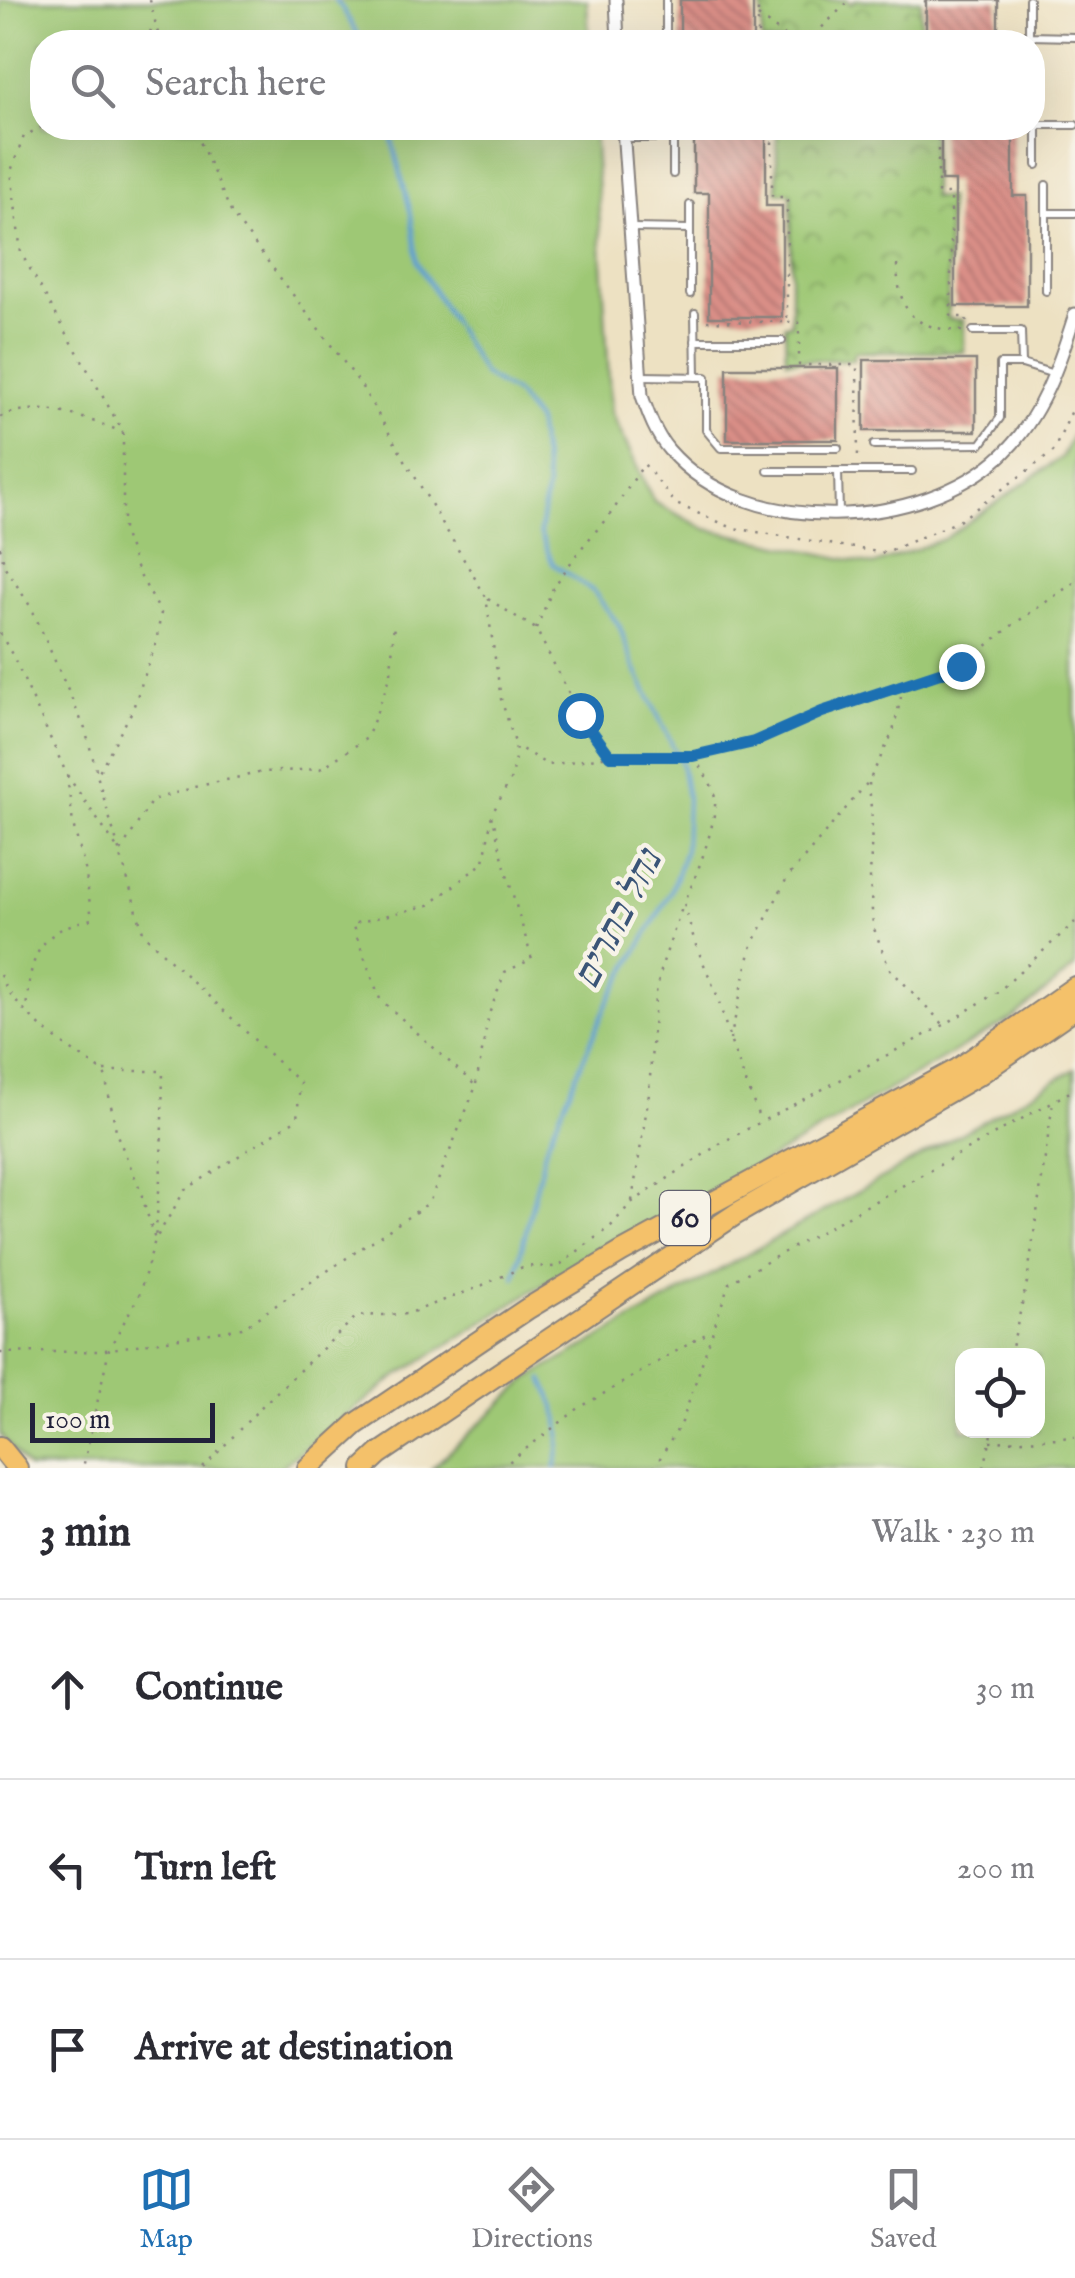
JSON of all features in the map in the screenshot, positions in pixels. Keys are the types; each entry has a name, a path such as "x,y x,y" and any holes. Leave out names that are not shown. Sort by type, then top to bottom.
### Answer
{"highway":[{"name":"60","path":"308,1468 356,1424 527,1309 622,1252 958,1069 1075,988"},
{"name":"60","path":"364,1468 736,1214 981,1073 1075,1008"},
{"path":"0,1447 17,1468"}],"street":[{"path":"616,0 617,30"},
{"path":"624,140 642,396 652,424 668,449 690,470 718,488 752,502 839,515 876,512 912,504 974,476 1001,456 1042,404 1075,314"}],"lane":[{"path":"666,0 666,30"},
{"path":"1030,0 1030,30"},
{"path":"1045,36 1075,37"},
{"path":"1045,125 1075,125"},
{"path":"673,140 673,174"},
{"path":"1037,140 1037,165"},
{"path":"1046,185 1046,291"},
{"path":"690,206 690,294"},
{"path":"1046,213 1075,214"},
{"path":"630,228 690,228"},
{"path":"695,317 696,376"},
{"path":"973,331 1021,331 1022,364"},
{"path":"695,341 782,341"},
{"path":"874,445 981,444 1000,418 1000,364 1022,364 1054,374"},
{"path":"640,376 706,376 706,430 721,448 838,448"},
{"path":"768,470 912,470"},
{"path":"838,470 839,515"}],"path":[{"path":"150,0 156,30"},
{"path":"758,0 758,30"},
{"path":"819,30 850,0"},
{"path":"925,0 925,30"},
{"path":"758,16 777,30"},
{"path":"151,30 154,24"},
{"path":"30,133 24,136 11,171 21,253 123,432 123,532 137,570 161,613 156,643 132,712 97,775"},
{"path":"199,140 232,214 359,382 486,598 501,699 516,746 513,775 492,814 484,862 429,905 352,924 380,1000 476,1086"},
{"path":"772,140 772,197 787,197 787,322"},
{"path":"897,265 900,292 909,313 929,326 966,331 966,318 950,318 950,194 938,194 938,140"},
{"path":"695,317 799,322 799,365 857,365 858,470"},
{"path":"0,416 18,409 70,413 123,432"},
{"path":"0,548 5,567 32,608 84,729 144,935 300,1082 296,1119 185,1190 155,1240"},
{"path":"516,746 548,766 610,756 693,756 754,742 822,712 961,666 1075,582"},
{"path":"486,598 536,629 580,715 610,756"},
{"path":"120,853 152,800 263,772 320,769 367,738 390,675 394,621"},
{"path":"0,633 67,775 120,853"},
{"path":"730,1040 751,948 788,878 868,781 892,732 904,684"},
{"path":"632,1203 649,1094 655,997 663,962 698,875 716,796 693,756"},
{"path":"26,1011 29,975 45,938 75,922 92,919 67,775"},
{"path":"868,781 873,926 890,968 944,1025"},
{"path":"0,1353 109,1349 242,1328 429,1204 476,1086 490,1014 505,972 532,959 492,814"},
{"path":"684,903 760,1121"},
{"path":"202,1468 357,1316 407,1314 525,1266 557,1267 611,1226 632,1203 720,1143 944,1025 999,991 1075,922"},
{"path":"0,975 8,994 26,1011 62,1043 104,1072 163,1072 155,1240 139,1295 109,1349 83,1468"},
{"path":"104,1072 116,1135 140,1189 155,1240"},
{"path":"654,1468 682,1422 728,1283 1075,1088"},
{"path":"1012,1348 1027,1282 1053,1101"},
{"path":"502,1468 578,1408 712,1331"},
{"path":"984,1468 991,1438"},
{"path":"990,1442 1075,1438"}],"green space":[{"path":"0,0 587,0 588,30 30,30 30,140 595,140 611,412 654,502 706,529 873,565 944,539 1062,457 1075,429 1075,967 1015,1017 532,1291 393,1379 280,1468 28,1468 0,1434"},
{"path":"762,0 846,0 851,4 856,0 921,0 921,30 762,30"},
{"path":"777,140 932,140 932,197 948,198 948,319 964,320 964,352 854,352 853,360 786,360 785,325 791,324 791,193 777,192"},
{"path":"1075,1069 1075,1468 432,1468 529,1378"}],"building":[{"path":"680,0 753,0 753,30 680,30"},
{"path":"926,0 998,0 998,30 926,30"},
{"path":"694,140 766,140 766,206 782,206 782,317 709,317 709,193 694,193"},
{"path":"941,140 1013,140 1013,196 1027,196 1027,306 955,306 955,181 941,181"},
{"path":"864,360 976,360 976,431 864,431"},
{"path":"727,368 838,368 838,440 727,440"}],"waterway":[{"name":"נחל בתרים","path":"335,0 355,30"},
{"name":"נחל בתרים","path":"392,140 411,214 417,262 484,375 516,394 537,422 547,485 540,533 553,564 593,591 619,625 633,664 681,763 687,798 685,850 671,892 607,1004 546,1146 515,1277"},
{"name":"נחל בתרים","path":"543,1379 559,1422 555,1468"}],"route":[{"path":"580,715 610,756 693,756 754,742 822,712 961,666"}]}
